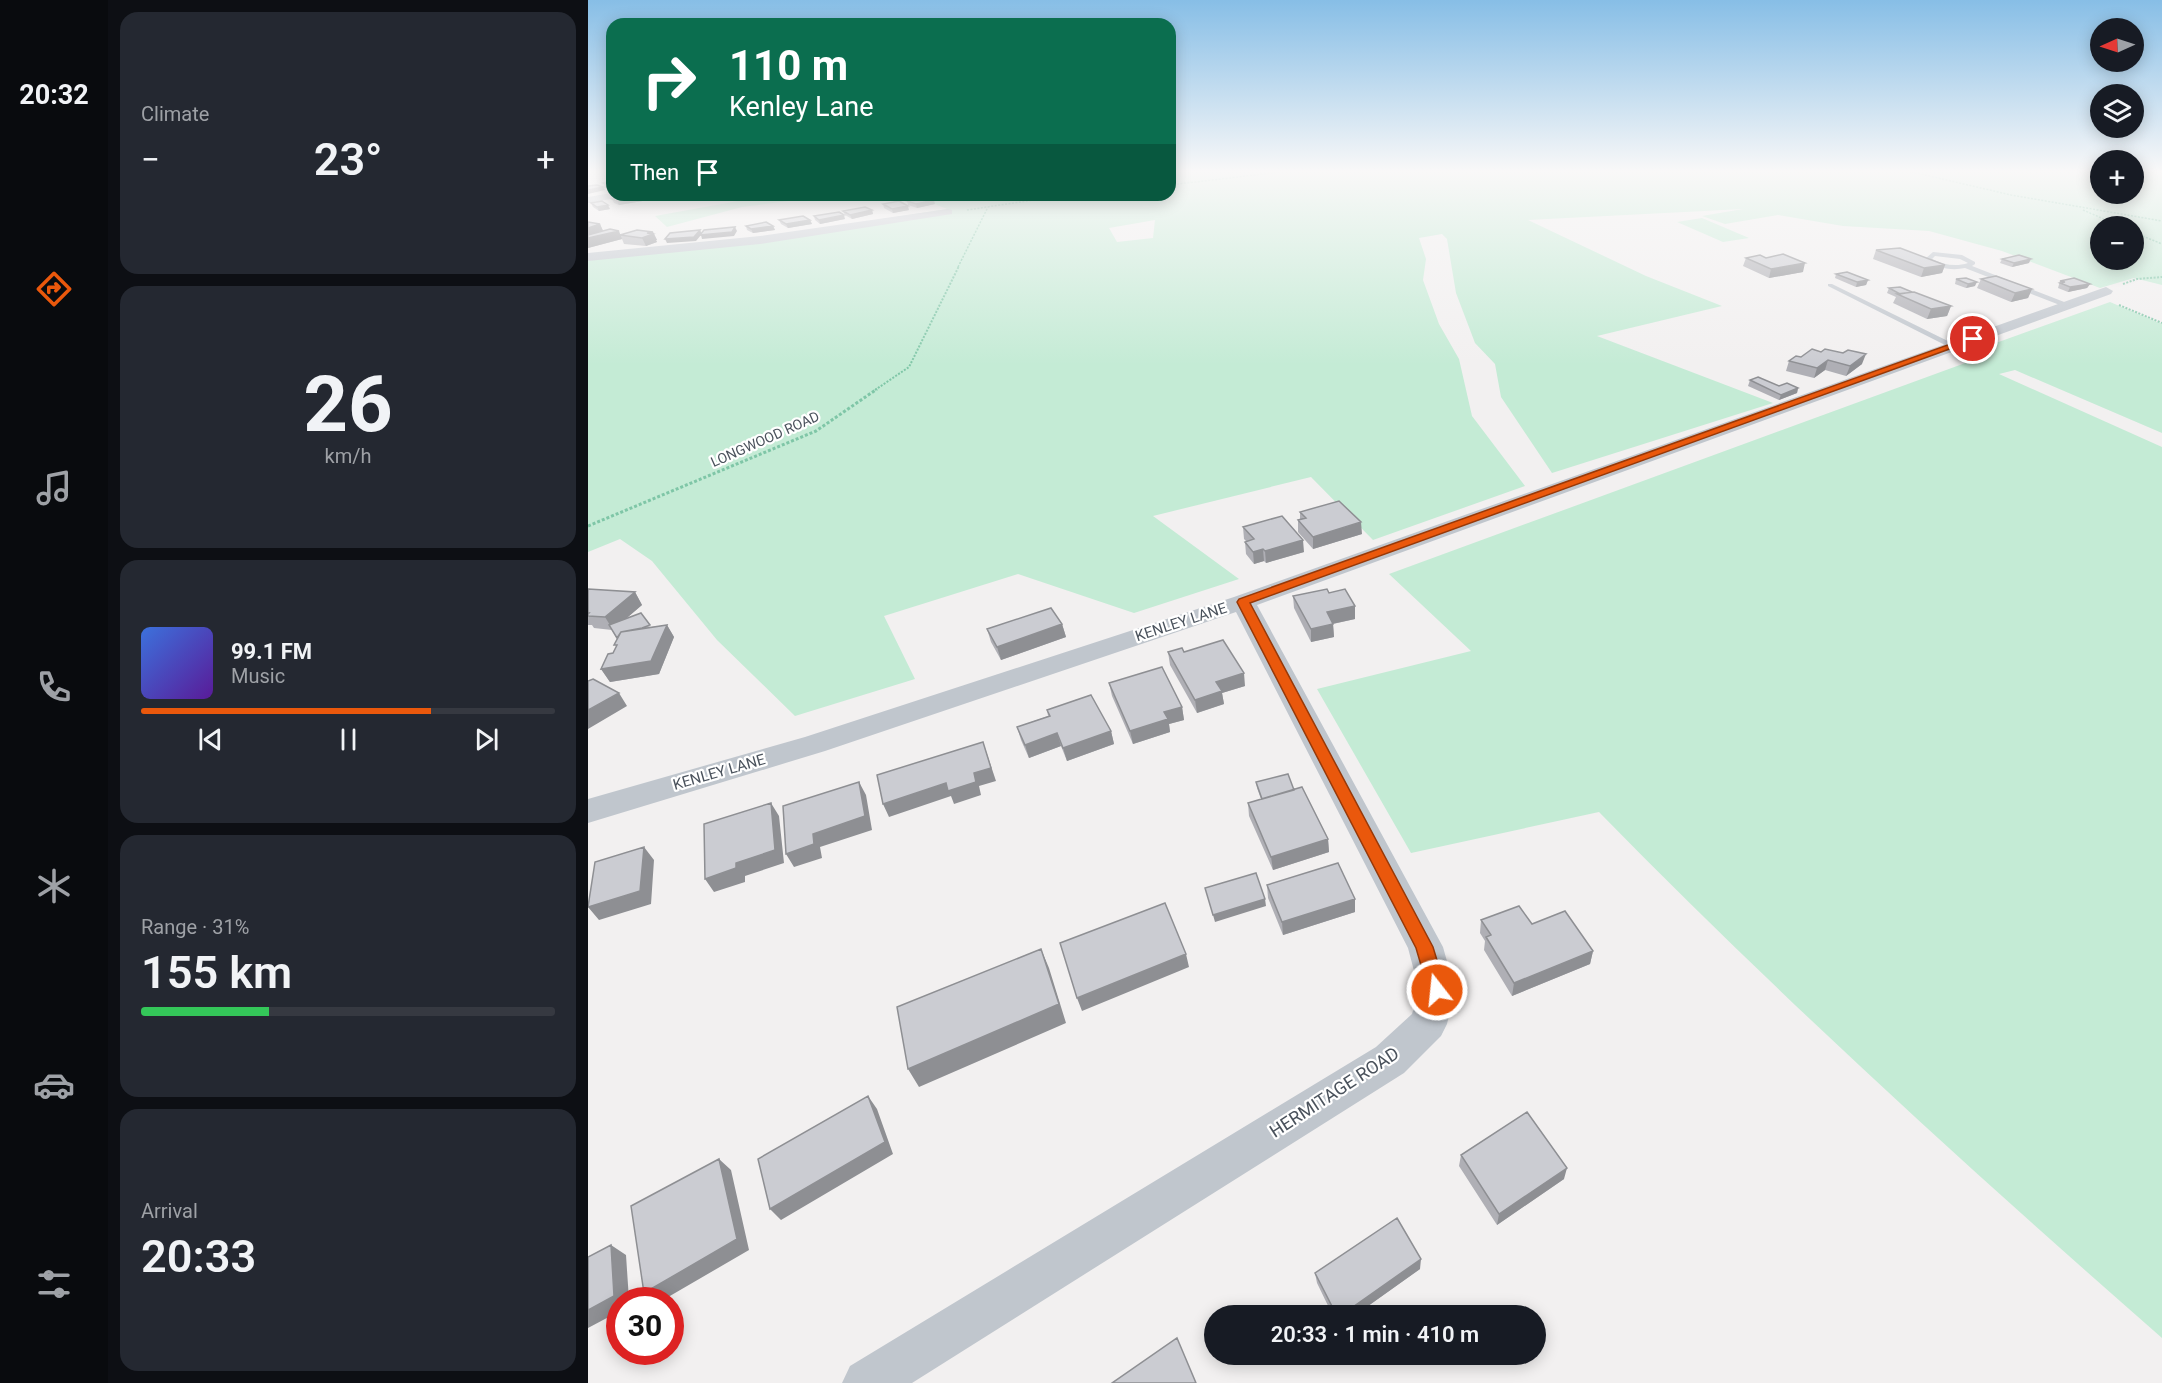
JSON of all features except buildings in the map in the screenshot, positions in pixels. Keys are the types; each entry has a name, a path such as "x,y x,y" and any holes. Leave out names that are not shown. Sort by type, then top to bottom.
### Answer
{"street":[{"path":"588,257 790,236"},
{"name":"KENLEY LANE","path":"588,811 815,744 1243,602 2101,293"},
{"name":"HERMITAGE ROAD","path":"867,1383 1390,1060 1428,1024 1437,990 1425,947 1243,602"}],"lane":[{"path":"1968,267 1973,263 1962,257 1940,254 1928,257 1931,261 1941,265 1968,267 2068,305"},
{"path":"1830,285 1954,346"}],"path":[{"name":"LONGWOOD ROAD","path":"588,526 816,431 909,367 974,236"},
{"path":"2144,237 2162,244"},
{"path":"2101,293 2137,279 2162,277"},
{"path":"2101,293 2162,323"}],"green space":[{"path":"777,236 1113,236 1117,242 1153,238 1153,236 1433,236 1419,238 1426,259 1423,280 1439,324 1459,359 1472,416 1525,486 1373,540 1311,477 1153,516 1239,579 1134,613 1018,574 884,616 915,679 795,716 717,640 652,561 620,539 588,552 588,260"},
{"path":"1444,236 1561,236 1646,276 1722,306 1597,336 1773,403 1552,473 1501,397 1495,364 1475,343 1456,293 1447,239"},
{"path":"1708,236 1743,236 1749,238 1723,242"},
{"path":"1946,236 2090,236 2090,270 2144,270 2144,236 2162,236 2162,285 2134,278 2100,288 2002,251"},
{"path":"2110,302 2162,324 2162,433 2015,370 1999,374 2162,447 2162,1338 1875,1080 1735,948 1599,812 1411,853 1317,689 1471,651 1389,574 1968,362 1957,357"}],"route":[{"path":"1437,990 1425,947 1243,602 1973,339"}]}
